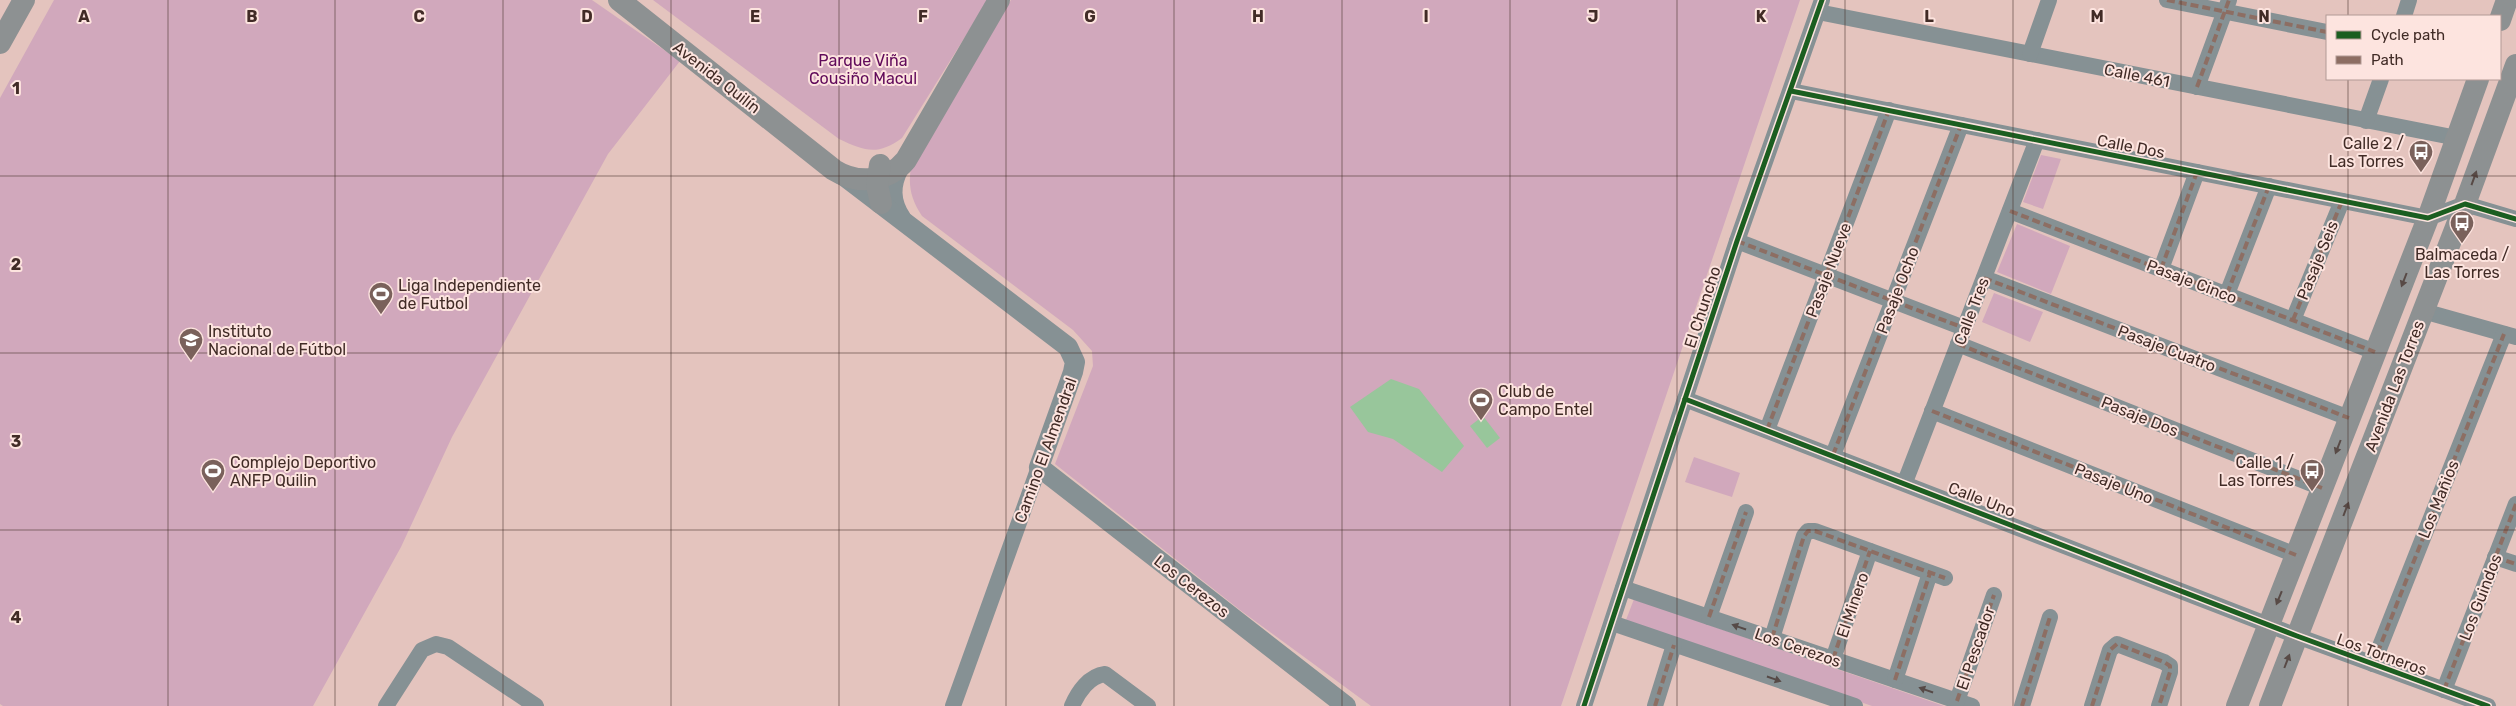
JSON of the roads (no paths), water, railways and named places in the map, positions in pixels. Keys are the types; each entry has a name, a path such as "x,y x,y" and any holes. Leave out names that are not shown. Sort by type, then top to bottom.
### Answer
{"main road":[{"path":"0,44 24,0"},
{"name":"Avenida Quilín","path":"619,0 844,176"},
{"name":"Avenida Quilín","path":"815,153 848,166 870,165 886,170 900,152 920,135 999,0"},
{"path":"2501,17 2507,0"},
{"name":"Avenida Las Torres","path":"2270,706 2424,311 2516,65"},
{"name":"Avenida Las Torres","path":"2238,706 2428,218 2478,80"},
{"path":"844,176 886,170"},
{"path":"881,203 877,191 886,170"}],"street":[{"path":"2030,54 2049,0"},
{"path":"2167,0 2227,6 2326,32"},
{"path":"2404,15 2409,0"},
{"name":"Calle 461","path":"1820,6 2030,54 2456,138"},
{"name":"El Chuncho","path":"1584,706 1737,241 1820,6"},
{"path":"2197,87 2227,6"},
{"path":"2366,120 2381,80"},
{"name":"Calle Dos","path":"1791,91 2428,218"},
{"name":"Pasaje Nueve","path":"1767,430 1889,110"},
{"name":"Pasaje Ocho","path":"1833,455 1961,125"},
{"name":"Calle Tres","path":"1905,482 2037,140"},
{"path":"886,170 892,185 892,194 897,212 902,219"},
{"path":"2161,269 2197,172"},
{"name":"Camino El Almendral","path":"844,176 1062,342 1072,354 1074,372 953,706"},
{"path":"2227,294 2269,186"},
{"name":"Pasaje Seis","path":"2293,320 2342,201"},
{"path":"2428,218 2465,204 2516,218"},
{"name":"Pasaje Cinco","path":"2010,211 2375,352"},
{"path":"1737,241 1964,328"},
{"name":"Pasaje Cuatro","path":"1984,278 2349,418"},
{"path":"2424,311 2510,336"},
{"name":"Los Mañios","path":"2373,664 2510,336"},
{"name":"Pasaje Dos","path":"1958,344 2322,488"},
{"name":"Calle Uno","path":"1685,399 1905,482 2268,625"},
{"name":"Pasaje Uno","path":"1932,411 2296,555"},
{"name":"Los Cerezos","path":"1039,467 1346,706"},
{"name":"Los Guindos","path":"2444,690 2516,504"},
{"path":"1709,617 1746,512"},
{"path":"1772,638 1806,533 1815,531 1938,575 1895,680"},
{"name":"El Minero","path":"1834,659 1870,551"},
{"path":"2495,557 2516,564"},
{"name":"Los Cerezos","path":"1623,588 1964,703"},
{"name":"El Pescador","path":"1964,703 1994,595"},
{"path":"2022,706 2050,617"},
{"path":"1612,624 1855,706"},
{"name":"Los Torneros","path":"2268,625 2488,706"},
{"path":"386,706 422,650 432,644 448,647 536,706"},
{"path":"1655,706 1674,645"},
{"path":"2092,706 2110,650 2114,645 2120,645 2170,666 2170,672 2159,706"},
{"path":"1072,706 1076,696 1096,675 1105,674 1148,706"}],"place":[{"name":"Calle 2 / Las Torres","path":"2421,173"},
{"name":"Balmaceda / Las Torres","path":"2462,244"},
{"name":"Liga Independiente de Futbol","path":"381,315"},
{"name":"Instituto Nacional de Fútbol","path":"191,361"},
{"name":"Club de Campo Entel","path":"1481,421"},
{"name":"Complejo Deportivo ANFP Quilin","path":"213,492"},
{"name":"Calle 1 / Las Torres","path":"2312,492"}],"park label":[{"name":"Parque Viña Cousiño Macul","path":"863,69"}]}
